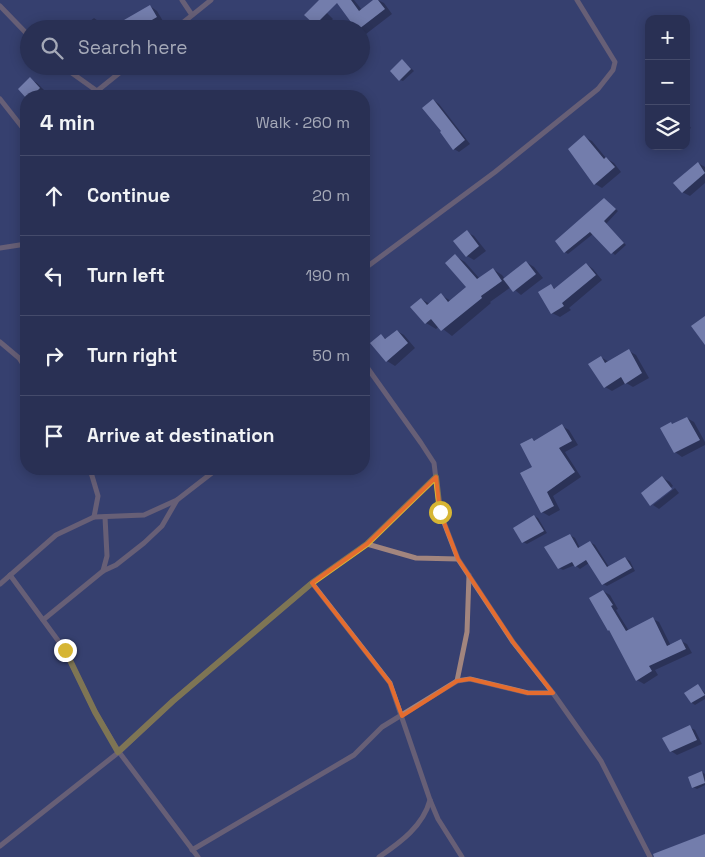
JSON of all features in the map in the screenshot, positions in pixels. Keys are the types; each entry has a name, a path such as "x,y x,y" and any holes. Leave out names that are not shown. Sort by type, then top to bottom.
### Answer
{"street":[{"path":"182,0 192,15"},
{"path":"186,20 212,0"},
{"path":"370,265 502,166 598,89 613,70 615,62 577,0"},
{"path":"0,6 20,27"},
{"path":"75,75 96,90"},
{"path":"98,90 117,75"},
{"path":"0,100 20,125"},
{"path":"0,248 20,245"},
{"path":"0,342 20,360"},
{"path":"370,371 434,463 440,512 458,558 513,642 553,692 601,761 650,857"},
{"path":"92,475 98,496 94,517"},
{"path":"0,584 56,535 94,517 144,515 177,500 210,475"},
{"path":"0,846 118,752 173,701 312,583 367,544 436,477"},
{"path":"43,620 103,571 116,565 162,526 177,500"},
{"path":"103,571 107,556 105,517"},
{"path":"367,544 416,558 458,558"},
{"path":"456,681 467,632 469,574"},
{"path":"10,575 65,650 95,712 118,752 198,857"},
{"path":"312,583 390,683 411,748 438,820 462,857"},
{"path":"192,850 354,756 382,727 456,681 470,679 528,693 553,692"},
{"path":"380,857 412,832 427,813 430,800"}],"highlighted area":[{"path":"436,477 440,512 458,559 513,642 553,693 528,693 470,679 457,681 402,716 390,683 312,583 367,544"}],"building":[{"path":"319,0 351,0 359,11 373,0 378,0 385,9 370,21 349,20 337,3 320,20 310,20 304,15"},
{"path":"150,5 157,17 152,20 124,20"},
{"path":"402,59 411,69 399,81 390,71"},
{"path":"30,77 40,88 38,90 20,91 18,89"},
{"path":"433,99 465,140 453,150 441,131 422,108"},
{"path":"584,135 604,159 606,157 615,167 594,185 568,149"},
{"path":"698,162 705,173 682,193 673,183"},
{"path":"604,198 616,209 604,221 624,243 611,254 590,232 564,253 555,241"},
{"path":"467,230 479,246 466,257 453,241"},
{"path":"455,254 477,279 493,268 502,281 481,296 482,298 441,331 431,319 425,324 410,307 421,298 427,305 441,293 448,302 466,287 445,263"},
{"path":"526,261 536,274 513,292 503,279"},
{"path":"586,263 596,275 562,303 564,306 551,314 538,292 551,284 554,289"},
{"path":"705,316 705,345 691,326"},
{"path":"397,330 408,343 386,362 370,343 381,334 385,339"},
{"path":"629,349 642,373 625,384 621,377 604,388 588,364 601,356 605,363"},
{"path":"687,417 700,440 674,453 660,428"},
{"path":"562,424 572,441 559,448 575,472 547,492 554,506 541,513 520,473 532,467 520,444 532,438 534,441"},
{"path":"662,476 672,489 650,506 641,493"},
{"path":"534,515 544,531 522,543 513,528"},
{"path":"570,534 578,548 590,541 607,567 625,557 632,568 602,585 586,560 575,567 572,562 558,569 544,547"},
{"path":"603,590 626,631 653,617 667,646 681,639 686,649 649,666 652,671 636,681 609,630 589,598"},
{"path":"698,684 705,695 691,703 684,693"},
{"path":"690,725 697,740 670,752 662,738"},
{"path":"702,771 705,783 692,788 688,777"},
{"path":"705,834 705,857 654,857 653,854"}],"route":[{"path":"65,650 95,712 118,752 173,701 312,583 367,544 436,477 440,512"}]}
